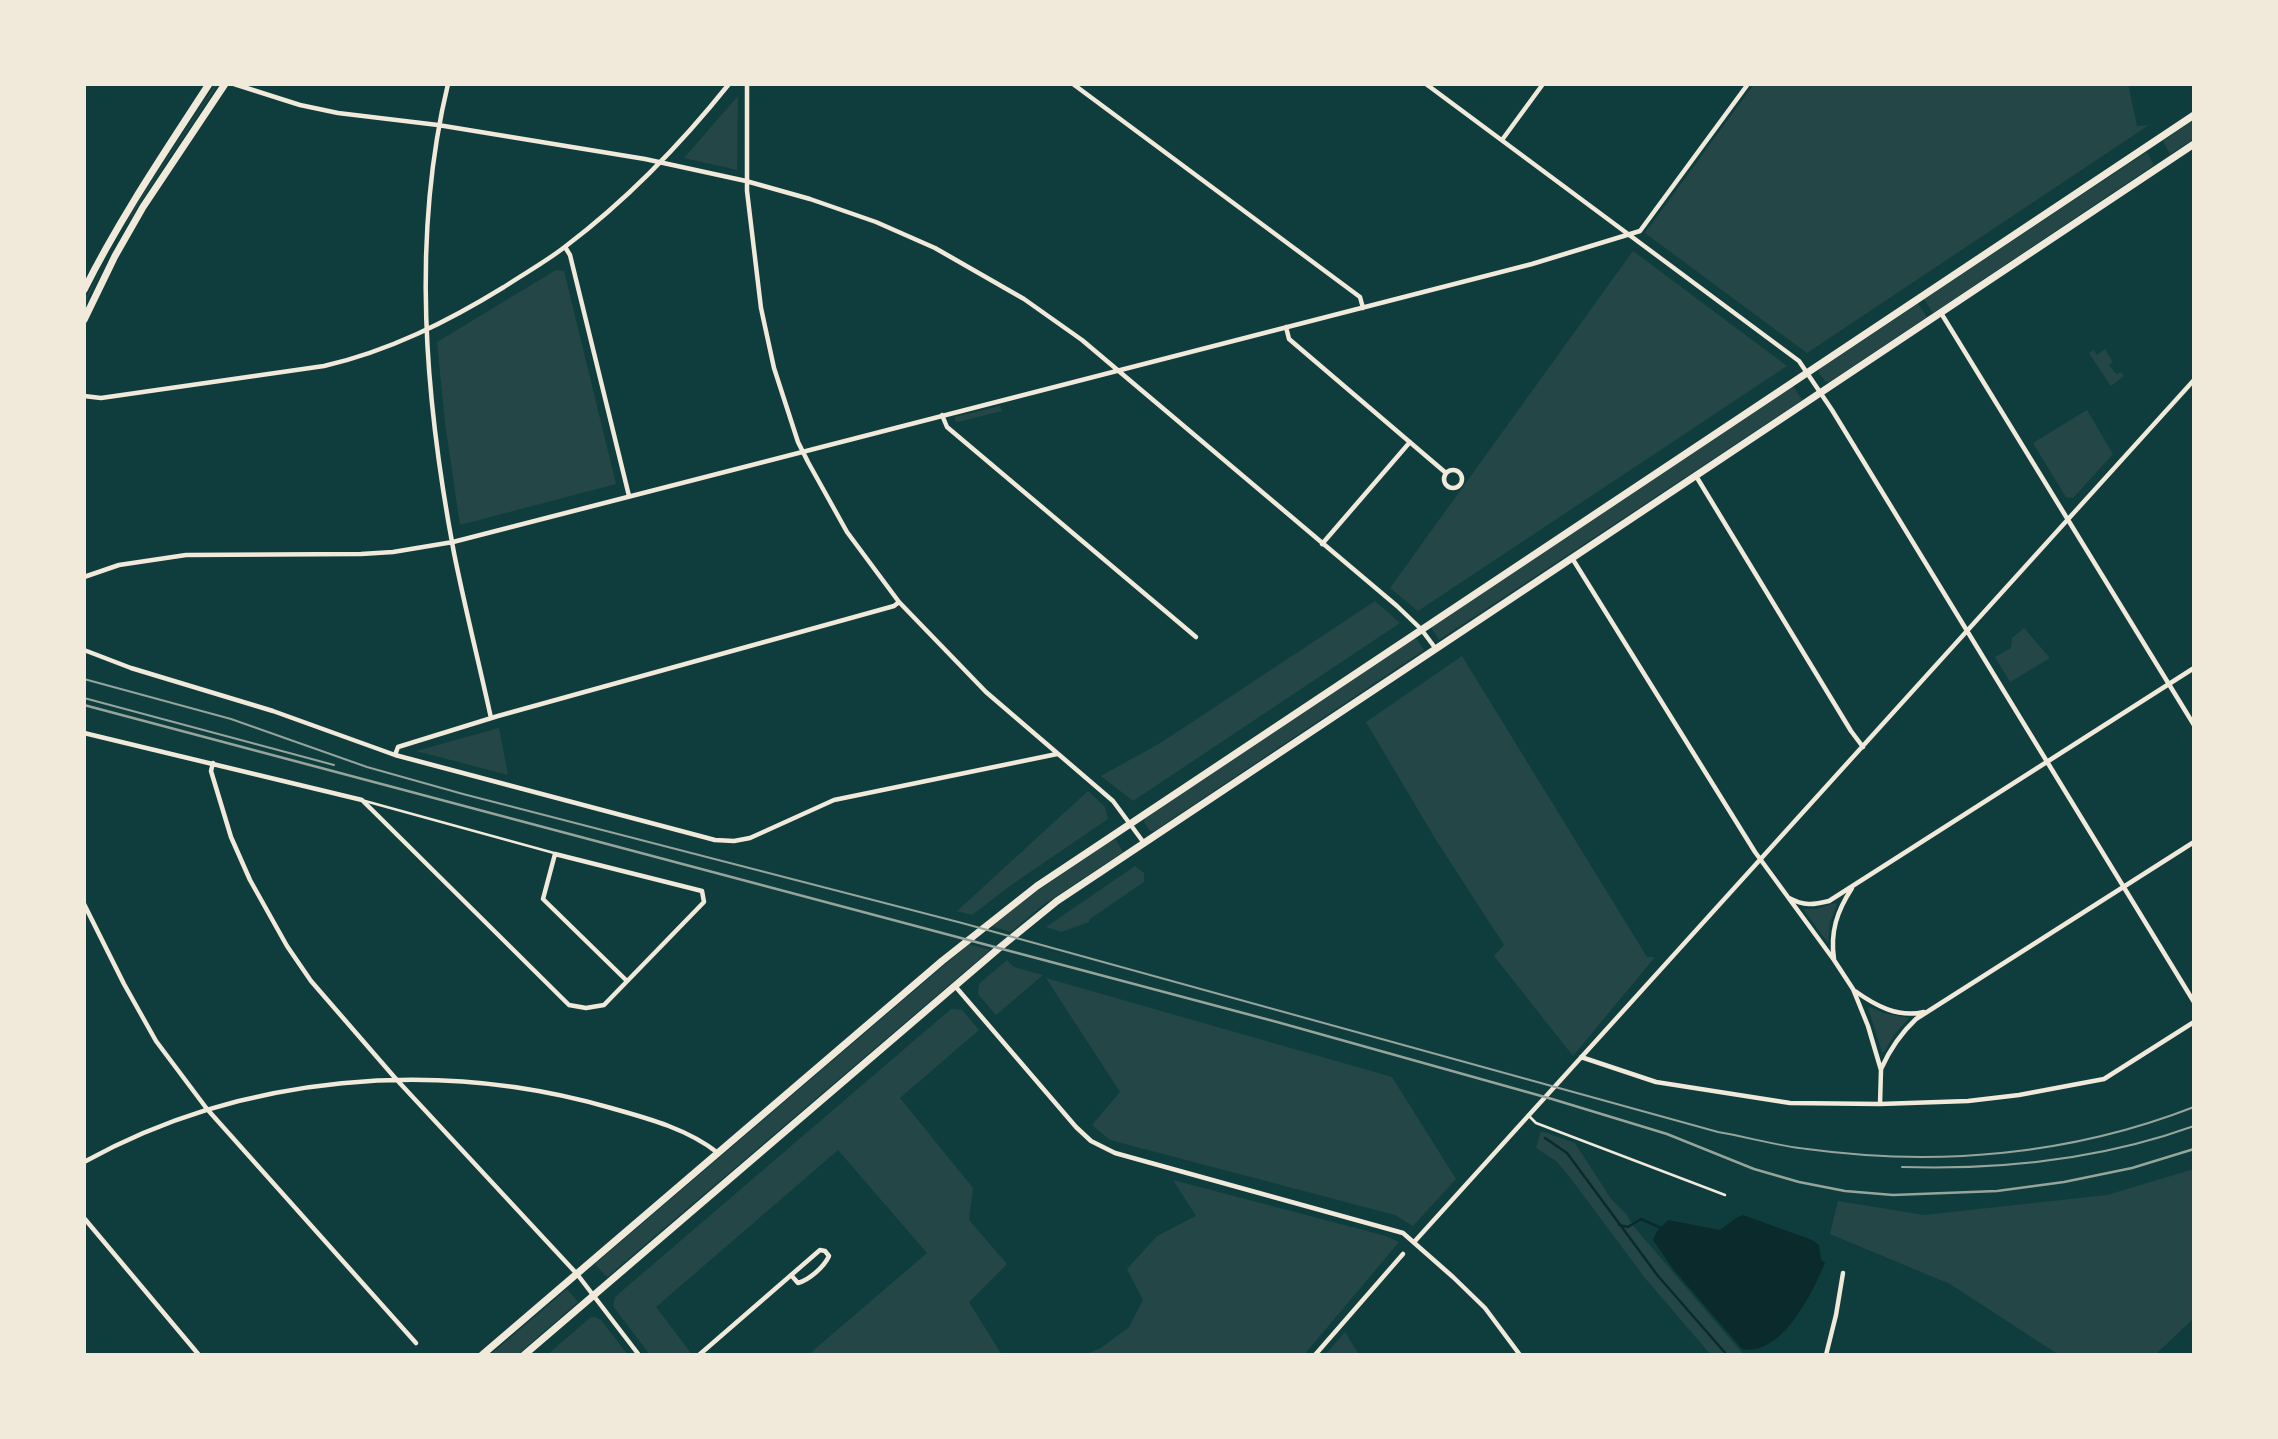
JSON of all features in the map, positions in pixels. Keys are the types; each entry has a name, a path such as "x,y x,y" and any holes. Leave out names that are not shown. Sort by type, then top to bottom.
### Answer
{"main road":[{"path":"84,290 132,201 209,84"},
{"path":"84,320 143,207 225,84"},
{"path":"482,1355 942,961 1037,886 2194,115"},
{"path":"524,1355 1037,916 2194,144"}],"street":[{"path":"234,84 300,105 338,113 438,125 661,162 746,181 810,198 876,222 935,248 1047,314 1082,340 1421,629 1436,649"},
{"path":"448,84 438,125 427,230 427,330 435,428 453,542 491,719"},
{"path":"84,396 101,398 324,366 360,358 427,330 481,301 565,247 621,201 661,162 729,84"},
{"path":"747,84 746,181 761,308 774,368 802,450 847,532 899,602 986,692 1113,801 1144,843"},
{"path":"1073,84 1360,297 1363,307"},
{"path":"1426,84 1799,361 2194,1002"},
{"path":"1502,140 1543,84"},
{"path":"84,577 119,565 186,555 361,554 393,552 453,542 1532,264 1640,231 1748,84"},
{"path":"565,247 571,257 629,496"},
{"path":"1941,313 2194,725"},
{"path":"1286,327 1289,339 1446,473"},
{"path":"1415,1241 2194,380"},
{"path":"942,415 947,427 1196,637"},
{"path":"1322,544 1410,442"},
{"path":"1696,477 1863,747"},
{"path":"1572,558 1760,860 1835,960 1853,989 1881,1070 1880,1104"},
{"path":"395,755 398,747 894,606 899,602"},
{"path":"85,650 131,668 274,711 395,755 715,840 750,838 834,800 1057,754"},
{"path":"1787,897 1802,904 1815,905 1829,901 2194,668"},
{"path":"84,733 362,800 569,1006 586,1008 604,1005 627,982 704,902 702,891 555,853 542,899 627,982"},
{"path":"213,763 211,771 231,837 267,912 311,981 396,1079 577,1274 639,1355"},
{"path":"1881,1070 1903,1031 1928,1011 2194,842"},
{"path":"1835,960 1833,927 1853,887"},
{"path":"84,904 156,1041 207,1109 416,1343"},
{"path":"955,985 1076,1127 1102,1149 1403,1233 1415,1241 1485,1308 1520,1355"},
{"path":"1853,989 1871,1003 1892,1011 1914,1014 1928,1011"},
{"path":"1581,1057 1656,1082 1706,1091 1790,1103 1880,1104 2001,1097 2099,1081 2194,1022"},
{"path":"84,1162 151,1129 207,1109 271,1094 335,1084 396,1079 454,1080 512,1086 580,1099 667,1126 707,1144 718,1153"},
{"path":"84,1218 199,1355"},
{"path":"699,1355 790,1275 820,1250 829,1256 805,1281 798,1283 790,1275"},
{"path":"1315,1355 1403,1254"},
{"path":"1826,1355 1843,1273"}],"lane":[{"path":"362,800 555,853"},
{"path":"1528,1115 1536,1123 1725,1195"}],"shaded area":[{"path":"216,84 129,220 84,307 85,299 137,204"},
{"path":"1754,84 2128,84 2137,126 2149,125 1807,353 1645,233"},
{"path":"738,96 737,170 684,158"},
{"path":"2194,120 2194,139 2170,154 2163,141"},
{"path":"2147,152 2154,165 1933,313 1924,299"},
{"path":"1633,251 1787,366 1418,611 1390,588"},
{"path":"556,270 564,271 616,484 460,525 445,423 437,342"},
{"path":"1918,304 1927,317 1829,382 1825,381 1819,369"},
{"path":"2105,349 2113,362 2109,365 2116,374 2121,372 2124,376 2111,386 2089,353 2094,350 2097,355"},
{"path":"1793,386 1802,400 1439,640 1432,626"},
{"path":"1000,406 1002,411 955,421 955,417"},
{"path":"2087,410 2113,454 2073,498 2066,497 2033,443"},
{"path":"1375,601 1400,623 1133,801 1101,776 1162,742"},
{"path":"2024,628 2050,658 2010,682 1995,657 2011,648 2012,638"},
{"path":"1417,639 1424,650 1154,831 1150,831 1144,822 1145,818"},
{"path":"1462,656 1647,957 1655,957 1573,1056 1494,956 1504,945 1436,840 1366,722"},
{"path":"499,728 508,775 416,751"},
{"path":"1088,791 1105,807 1108,819 972,915 957,911"},
{"path":"1115,838 1123,852 1043,905 1011,932 991,926 1033,894"},
{"path":"1135,866 1144,873 1144,882 1089,922 1061,932 1046,927"},
{"path":"1835,903 1837,905 1830,922 1828,943 1803,909 1816,909"},
{"path":"969,944 990,950 607,1277 595,1264"},
{"path":"1007,960 1014,967 1043,975 996,1015 978,994 979,984"},
{"path":"1046,978 1392,1077 1456,1179 1413,1226 1395,1215 1110,1140 1092,1125 1120,1092"},
{"path":"1868,1008 1883,1013 1909,1018 1884,1052"},
{"path":"951,1009 962,1010 979,1030 900,1098 973,1188 969,1220 1007,1264 969,1302 1002,1355 808,1355 927,1253 838,1150 656,1307 690,1352 687,1355 650,1355 613,1306 615,1297"},
{"path":"1541,1131 1575,1143 1611,1199 1744,1355 1711,1355 1645,1278 1569,1176 1556,1161 1536,1148"},
{"path":"2194,1169 2194,1318 2155,1355 2059,1355 1950,1284 1830,1234 1838,1201 1924,1215 2107,1195"},
{"path":"1173,1180 1386,1236 1399,1242 1304,1355 1084,1355 1101,1348 1129,1327 1143,1300 1127,1269 1157,1236 1196,1216"},
{"path":"1743,1215 1812,1240 1819,1245 1821,1260 1825,1263 1794,1320 1770,1343 1757,1349 1742,1349 1673,1269 1653,1240 1657,1231 1668,1220 1720,1230"},
{"path":"567,1289 578,1302 517,1355 490,1355"},
{"path":"591,1317 601,1320 628,1355 547,1355"},
{"path":"1345,1332 1359,1355 1325,1355"}],"waterway":[{"path":"1545,1138 1567,1153 1658,1276 1727,1355"},
{"path":"1619,1225 1628,1227 1641,1219 1661,1228"}],"tram line":[{"path":"84,679 231,719 367,767 463,794 962,923 1718,1132 1774,1144 1905,1157 2003,1153 2100,1136 2194,1107"},
{"path":"84,698 334,765"},
{"path":"1902,1167 1976,1167 2086,1155 2159,1138 2194,1126"}],"railway":[{"path":"84,705 1277,1022 1667,1134 1754,1169 1799,1182 1845,1191 1893,1195 1997,1191 2064,1182 2132,1168 2194,1149"}]}
